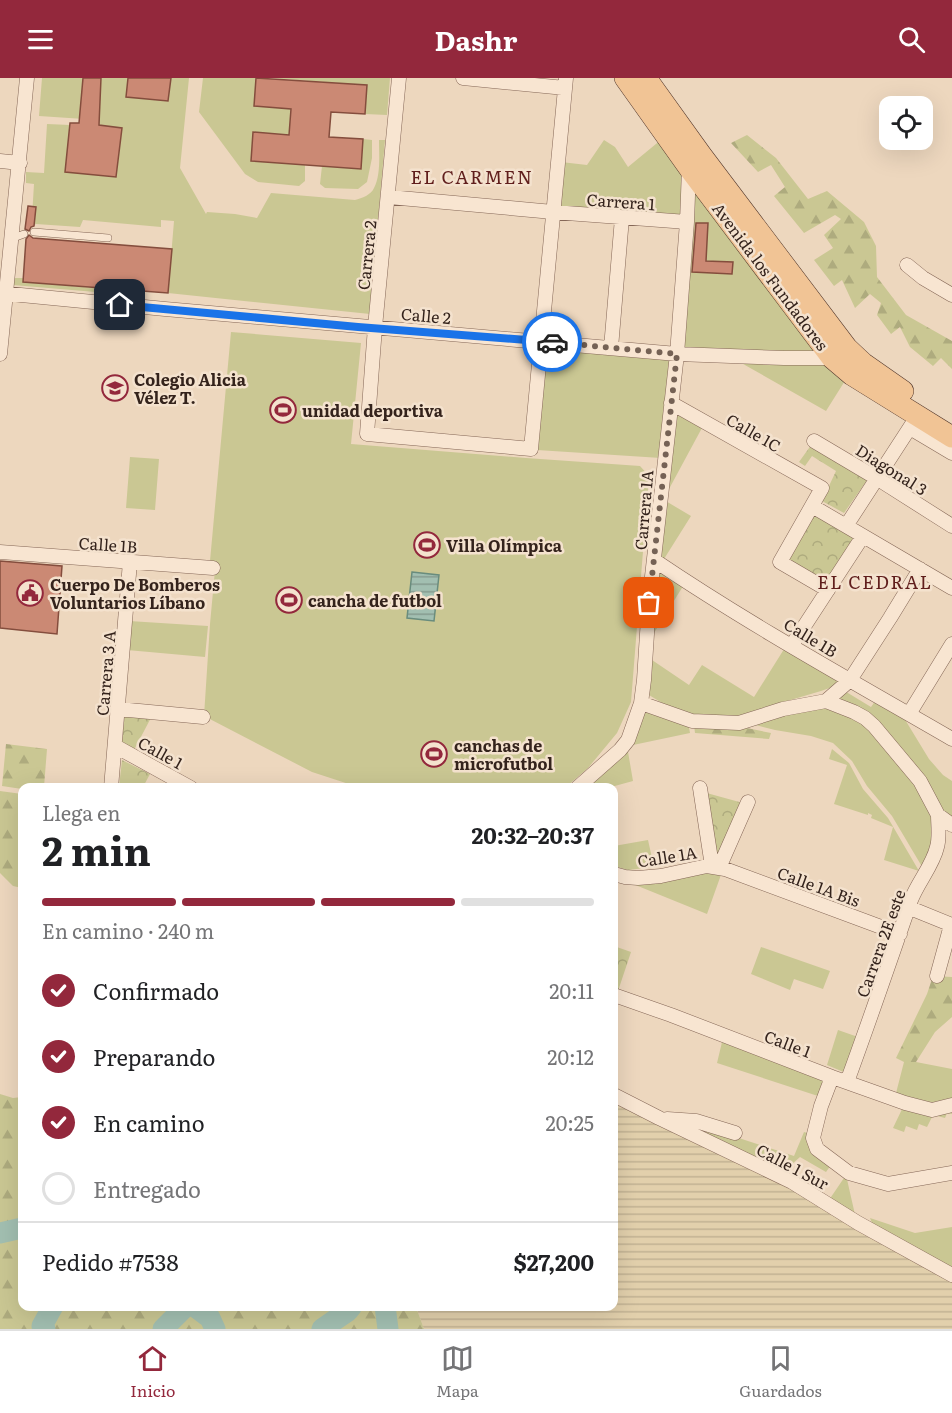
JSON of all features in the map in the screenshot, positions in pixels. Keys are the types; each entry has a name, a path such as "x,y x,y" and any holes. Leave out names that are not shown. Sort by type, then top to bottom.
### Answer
{"main road":[{"name":"Avenida los Fundadores","path":"625,78 689,168 840,353 863,363 952,422"},
{"name":"Avenida los Fundadores","path":"646,78 840,353 852,375 914,422 952,437"}],"street":[{"path":"0,354 3,294 18,238 20,162 27,78"},
{"name":"Carrera 2","path":"399,78 367,435 531,449 541,341"},
{"path":"462,78 565,83 541,341"},
{"path":"0,161 20,162"},
{"path":"677,354 689,168"},
{"name":"Carrera 1","path":"389,197 687,222"},
{"path":"611,348 622,218"},
{"path":"907,265 923,278 952,295"},
{"name":"Calle 2","path":"3,294 677,354 784,358 840,353"},
{"name":"Carrera 1A","path":"583,783 628,740 641,703 649,603 677,354"},
{"name":"Calle 1C","path":"671,403 822,488 812,506"},
{"path":"846,526 914,422 952,453"},
{"name":"Diagonal 3","path":"814,441 952,526"},
{"path":"828,590 780,562 812,506 952,588"},
{"path":"792,645 863,536"},
{"name":"Calle 1B","path":"0,552 213,568"},
{"name":"Calle 1B","path":"654,560 952,740"},
{"name":"Carrera 3 A","path":"111,783 130,562"},
{"path":"641,703 692,721 739,723 783,709 826,701 850,680 920,569"},
{"path":"909,714 947,663 952,644"},
{"path":"826,701 854,712 874,726 920,781 938,815 952,825"},
{"path":"118,710 203,717"},
{"name":"Calle 1","path":"115,746 182,783"},
{"path":"700,788 719,868"},
{"path":"719,868 748,802"},
{"name":"Carrera 2E este","path":"847,1082 912,900 938,846 938,815"},
{"path":"938,846 952,837"},
{"name":"Calle 1A","path":"618,875 638,878 719,868"},
{"name":"Calle 1A Bis","path":"719,868 900,934"},
{"path":"909,908 952,925 937,976"},
{"name":"Calle 1","path":"618,996 905,1103 932,1110 952,1105"},
{"path":"832,1077 821,1106 813,1138 817,1149 849,1173 888,1184 952,1173"},
{"name":"Calle 1 Sur","path":"618,1097 792,1182 858,1223 952,1275"},
{"path":"659,1118 696,1121 735,1133"}],"lane":[{"path":"33,232 108,238"}],"shaded area":[{"path":"412,572 439,575 434,621 407,618"},
{"path":"618,1102 790,1186 856,1230 952,1281 952,1329 424,1329 417,1311 618,1311"}],"green space":[{"path":"42,78 83,78 84,119 39,116"},
{"path":"101,78 128,78 126,97 168,101 171,78 189,78 180,168 206,214 207,212 235,214 257,218 271,193 355,200 363,197 371,193 376,183 379,140 385,140 370,314 168,293 174,221 161,220 161,227 83,220 80,227 34,225 35,217 32,217 34,184 26,183 26,172 44,173 47,124 70,125 65,172 116,177 122,128 98,125"},
{"path":"203,78 256,78 254,106 291,109 289,135 253,133 251,161 308,165 305,165 305,181 299,186 258,182 245,174 199,112"},
{"path":"270,78 390,78 387,115 365,114 366,85"},
{"path":"747,135 776,158 808,199 827,191 864,222 876,246 877,277 906,315 952,341 952,369 941,358 933,366 910,347 900,327 891,334 877,315 881,303 870,294 855,308 842,280 834,286 814,260 833,248 824,235 841,219 835,215 804,233 774,196 785,187 771,165 758,172 731,143"},
{"path":"363,139 372,140 372,158 367,182 358,189 325,188 320,184 322,166 360,169"},
{"path":"662,139 686,169 683,217 557,209 561,162 587,165 604,140 615,147 628,167"},
{"path":"692,181 819,346 814,355 680,350"},
{"path":"14,278 23,278 24,282 119,290 119,294 13,285"},
{"path":"231,332 361,343 351,444 640,466 649,476 631,702 617,733 588,768 571,783 346,783 312,772 204,716 215,570 210,561"},
{"path":"546,348 671,358 661,458 537,450"},
{"path":"736,360 831,361 848,376 826,411"},
{"path":"674,410 703,426 669,489"},
{"path":"814,441 870,476 844,513 822,501 836,471 812,456 805,466 799,462"},
{"path":"130,457 159,459 155,510 126,508"},
{"path":"664,500 691,516 664,559 658,557"},
{"path":"815,512 859,538 826,588 785,563"},
{"path":"658,567 685,583 654,633"},
{"path":"129,621 208,626 205,657 127,650"},
{"path":"786,646 845,680 838,685 739,718 698,716 667,706 649,695 652,660 689,685 702,665 754,697"},
{"path":"843,690 871,707 876,700 901,713 929,759 943,775 952,781 952,822 866,715 831,700"},
{"path":"825,704 862,720 916,781 935,814 934,845 924,870 892,816 867,786 852,761 833,743 748,723"},
{"path":"643,707 688,722 690,733 633,745"},
{"path":"125,713 153,714 134,750 121,744"},
{"path":"694,725 742,727 771,733 769,739 695,733"},
{"path":"6,744 47,749 44,783 18,783 18,788 2,786"},
{"path":"627,746 633,781 618,785 618,783 586,783"},
{"path":"832,749 849,763 863,789 888,818 919,871 884,860 893,827 871,818 872,815 868,813 868,815 834,804 847,765 829,759"},
{"path":"122,760 150,774 145,783 119,783"},
{"path":"0,791 18,793 18,887 13,886 0,873"},
{"path":"703,792 743,803 717,866"},
{"path":"648,840 654,867 628,870 618,867 618,845"},
{"path":"703,869 722,872 707,914 628,882"},
{"path":"618,947 631,952 618,991"},
{"path":"761,947 830,971 823,989 794,979 790,990 751,974"},
{"path":"933,976 952,977 952,1017 935,1032 916,1062 904,1062 896,1058 927,994"},
{"path":"838,1030 858,1037 846,1073 827,1065"},
{"path":"723,1038 828,1079 821,1097 717,1063"},
{"path":"904,1062 952,1069 952,1102 932,1107 895,1097"},
{"path":"0,1094 18,1097 18,1311 417,1311 424,1329 0,1329"},
{"path":"904,1105 952,1106 952,1114 947,1113 945,1118 933,1115 927,1127 919,1124 917,1130 906,1126 904,1132 893,1128"},
{"path":"676,1123 696,1124 794,1156 804,1132 810,1134 831,1165 826,1172 800,1157 782,1173"},
{"path":"846,1175 856,1219 829,1200"},
{"path":"870,1218 915,1233 952,1227 952,1270 874,1228"}],"building":[{"path":"83,78 101,78 99,125 122,128 116,177 65,172 70,123 79,123"},
{"path":"128,78 171,78 168,101 126,97"},
{"path":"256,78 367,85 365,114 331,112 329,137 363,139 361,169 251,161 253,132 289,135 291,109 254,106"},
{"path":"28,206 36,207 34,226 29,231 25,229"},
{"path":"696,223 708,223 706,261 733,262 732,274 692,272"},
{"path":"29,235 33,238 172,249 168,293 23,282 26,239"},
{"name":"Cuerpo De Bomberos Voluntarios Líbano","path":"0,561 62,566 57,634 0,628"}],"waterway":[{"path":"0,1233 18,1229"},
{"path":"45,1329 42,1326 50,1311"},
{"path":"163,1329 181,1311"},
{"path":"201,1311 210,1318 215,1329"},
{"path":"322,1329 348,1311"},
{"path":"386,1311 388,1329"}],"way so far":[{"path":"552,342 677,354 649,603"}],"place":[{"name":"Colegio Alicia Vélez T.","path":"115,388"},
{"name":"unidad deportiva","path":"283,410"},
{"name":"Villa Olímpica","path":"427,545"},
{"name":"Cuerpo De Bomberos Voluntarios Líbano","path":"30,593"},
{"name":"cancha de futbol","path":"289,600"},
{"name":"canchas de microfutbol","path":"434,754"}],"district":[{"name":"EL CARMEN","path":"472,176"},
{"name":"EL CEDRAL","path":"875,581"}],"route":[{"path":"120,305 552,342"}]}
